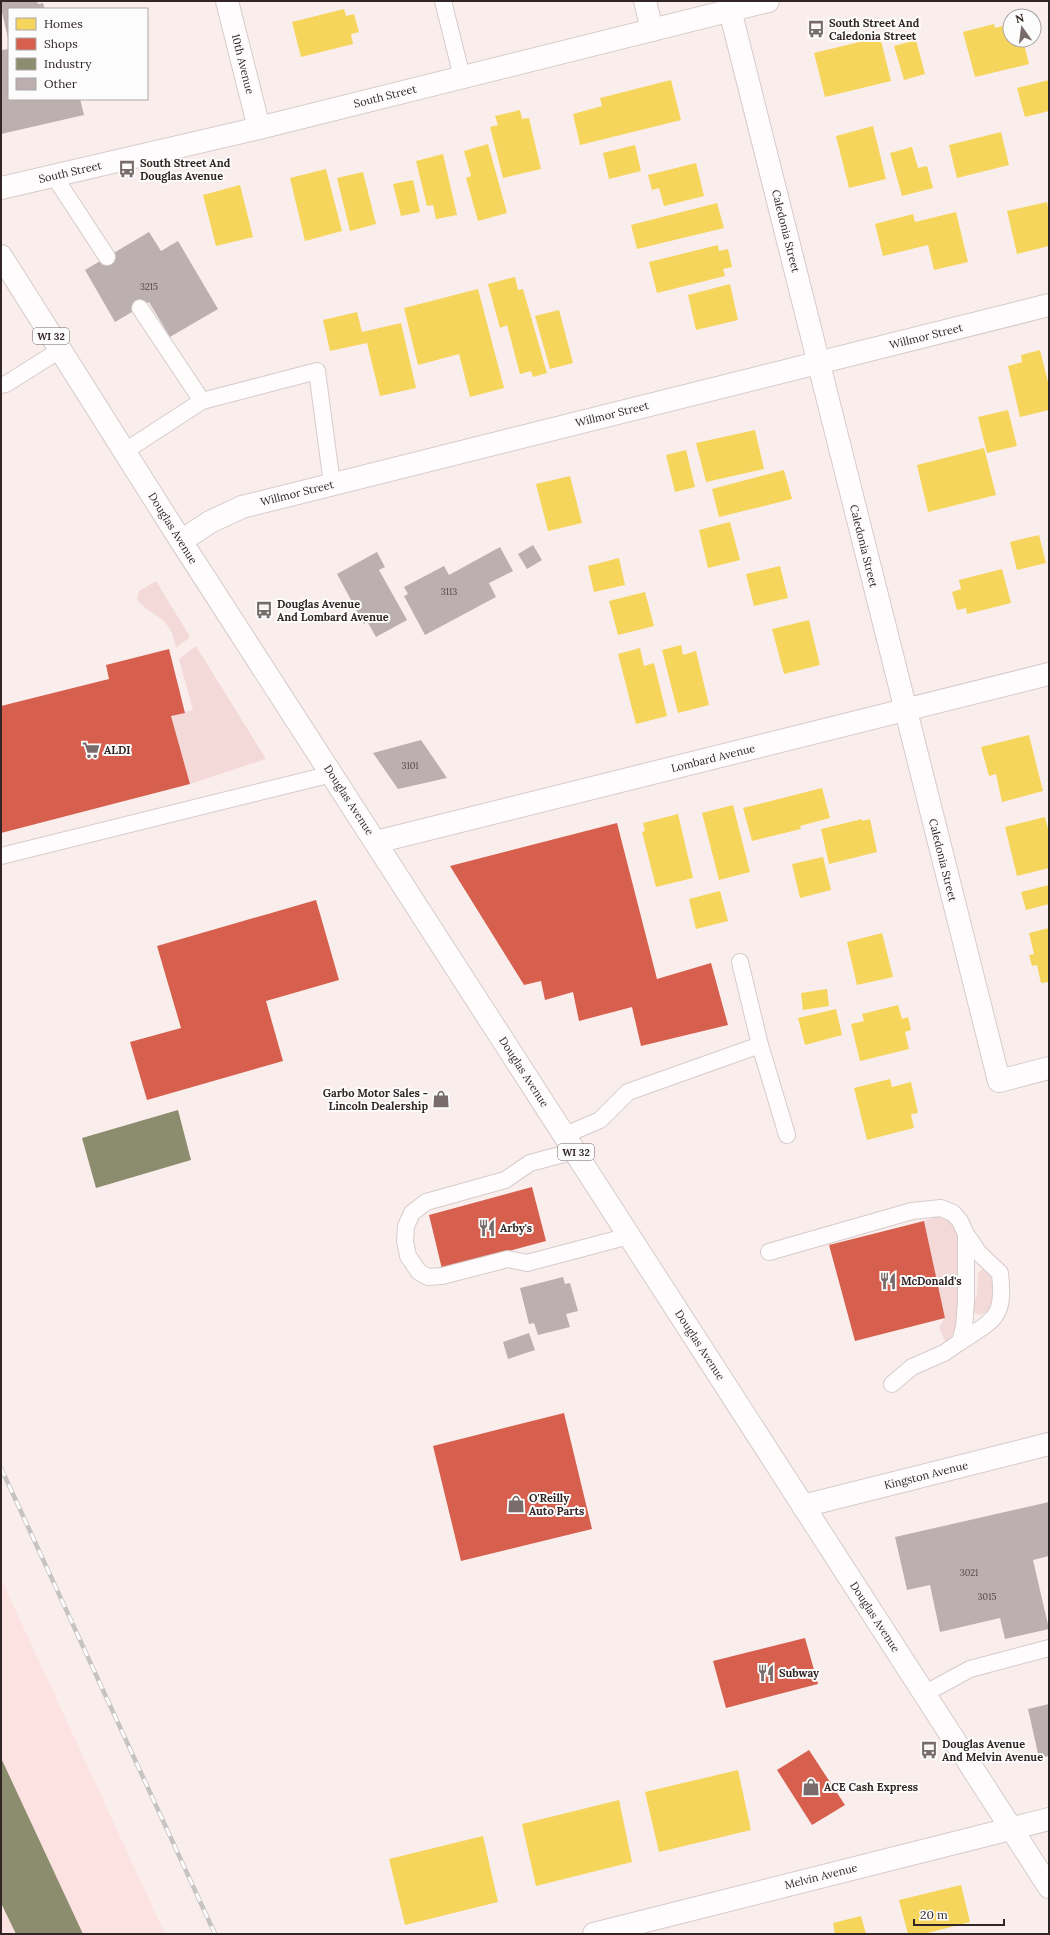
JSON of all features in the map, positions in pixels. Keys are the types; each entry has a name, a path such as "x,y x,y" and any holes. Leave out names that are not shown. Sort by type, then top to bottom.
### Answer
{"street":[{"name":"10th Avenue","path":"228,1 259,128"},
{"path":"645,1 652,30"},
{"name":"South Street","path":"1,188 259,128 768,1"},
{"name":"Caledonia Street","path":"730,10 999,1081 1049,1068"},
{"name":"Douglas Avenue","path":"1,256 182,541 1049,1888"},
{"name":"Willmor Street","path":"182,541 210,522 242,507 1049,305"},
{"name":"Lombard Avenue","path":"376,842 1049,674"},
{"name":"Kingston Avenue","path":"803,1506 1049,1444"},
{"name":"Melvin Avenue","path":"594,1934 1049,1820"}],"lane":[{"path":"443,1 462,77"},
{"path":"54,176 107,257"},
{"path":"140,308 202,401"},
{"path":"3,386 60,350"},
{"path":"125,451 202,401 317,371 332,484"},
{"path":"1,856 332,774"},
{"path":"740,962 760,1045 787,1136"},
{"path":"629,1236 527,1263 508,1259 442,1276 428,1277 419,1272 408,1256 405,1240 406,1226 412,1213 426,1202 504,1180 530,1163 570,1143 600,1120 628,1092 760,1045"},
{"path":"769,1252 912,1212 941,1208 953,1213 960,1221 966,1234 979,1253 1000,1273 1001,1304 994,1319 944,1354 912,1367 892,1384"},
{"path":"960,1342 964,1327 966,1302 966,1234"},
{"path":"924,1694 970,1669 1049,1648"}],"shaded area":[{"path":"156,581 190,637 176,648 170,628 165,622 144,607 137,599 139,591"},
{"path":"196,646 266,759 190,784 171,716 193,710 179,659"},
{"path":"938,1216 944,1217 953,1224 959,1236 958,1311 955,1329 947,1345 939,1328 945,1317 924,1221"},
{"path":"984,1268 990,1273 993,1280 995,1288 994,1297 992,1305 987,1311 981,1314 974,1313 973,1306 977,1294 978,1273"},
{"path":"1,1578 10,1598 165,1934 1,1934"}],"building: Homes":[{"path":"344,9 346,16 354,14 359,32 351,34 353,44 301,57 292,22"},
{"path":"994,24 995,28 1002,26 1002,48 1025,48 1029,64 975,77 963,32"},
{"path":"880,37 891,81 825,97 814,53"},
{"path":"916,40 925,74 904,80 894,46"},
{"path":"671,80 681,120 580,145 573,114 602,106 600,98"},
{"path":"1049,80 1049,111 1025,117 1017,88"},
{"path":"520,110 522,119 529,118 541,169 503,178 490,127 498,125 495,116"},
{"path":"873,126 886,179 849,188 836,136"},
{"path":"1001,132 1009,165 957,178 949,145"},
{"path":"488,144 507,213 478,221 466,178 471,176 464,151"},
{"path":"635,145 641,171 609,179 603,153"},
{"path":"912,147 918,168 927,166 933,188 902,196 890,153"},
{"path":"443,154 457,215 436,219 433,205 427,206 416,161"},
{"path":"696,163 704,196 664,206 659,188 652,190 648,175"},
{"path":"326,169 342,231 305,241 290,178"},
{"path":"363,172 376,224 350,231 337,178"},
{"path":"413,180 420,212 401,216 393,184"},
{"path":"240,185 253,237 216,246 203,195"},
{"path":"1047,202 1049,212 1049,246 1017,254 1007,211"},
{"path":"717,203 724,228 637,249 631,225"},
{"path":"956,212 968,262 934,270 928,245 883,256 875,224 913,214 915,222"},
{"path":"718,245 719,251 728,249 732,267 723,269 725,276 657,293 649,262"},
{"path":"515,277 518,290 523,289 547,373 533,377 531,371 520,374 507,325 500,328 488,284"},
{"path":"730,284 738,320 696,330 688,295"},
{"path":"478,289 504,388 470,397 459,354 418,365 404,308"},
{"path":"559,310 573,363 550,369 535,316"},
{"path":"357,312 362,332 401,323 416,388 380,396 367,343 330,351 323,320"},
{"path":"1040,350 1049,386 1049,410 1020,417 1008,366 1022,362 1021,355"},
{"path":"1008,410 1017,446 987,453 978,417"},
{"path":"755,430 764,469 706,482 696,443"},
{"path":"984,448 996,495 928,512 917,465"},
{"path":"686,450 695,487 675,492 666,455"},
{"path":"784,470 792,499 719,517 712,489"},
{"path":"570,476 582,523 548,531 536,484"},
{"path":"730,522 740,560 708,568 699,530"},
{"path":"1039,535 1046,563 1017,570 1010,542"},
{"path":"619,558 625,585 594,592 588,566"},
{"path":"780,566 788,598 754,606 746,574"},
{"path":"1002,569 1011,603 967,614 966,608 957,610 952,592 961,589 959,580"},
{"path":"645,592 654,626 618,635 609,601"},
{"path":"809,620 820,665 784,674 772,629"},
{"path":"681,645 683,655 696,651 709,705 678,713 662,650"},
{"path":"640,648 644,666 654,663 667,716 636,724 618,654"},
{"path":"1029,735 1043,791 1002,802 996,774 989,776 981,747"},
{"path":"822,788 830,818 800,826 801,829 752,841 743,808"},
{"path":"733,805 750,872 719,880 702,813"},
{"path":"678,814 693,878 656,887 642,832 645,831 643,823"},
{"path":"1045,817 1049,833 1049,868 1017,876 1005,827"},
{"path":"862,819 862,821 870,819 877,852 829,864 821,829"},
{"path":"823,857 831,890 800,898 792,864"},
{"path":"1049,885 1049,904 1026,910 1021,892"},
{"path":"720,891 728,921 696,929 689,899"},
{"path":"1049,928 1049,982 1041,983 1037,965 1032,966 1029,955 1034,954 1029,933"},
{"path":"882,933 893,977 857,985 847,942"},
{"path":"827,989 829,1006 803,1010 801,993"},
{"path":"898,1005 902,1019 908,1017 911,1030 905,1032 909,1049 860,1061 851,1024 864,1021 862,1014"},
{"path":"836,1009 842,1035 805,1045 798,1018"},
{"path":"890,1079 892,1087 911,1082 918,1113 911,1114 914,1128 867,1140 854,1088"},
{"path":"738,1770 751,1830 659,1852 645,1792"},
{"path":"619,1800 632,1862 536,1886 522,1824"},
{"path":"483,1836 498,1902 405,1925 389,1859"},
{"path":"961,1885 970,1922 924,1934 908,1934 899,1900"},
{"path":"861,1916 866,1934 835,1934 833,1923"}],"building: Shops":[{"name":"ALDI","path":"169,649 185,713 171,716 190,784 1,833 1,706 109,679 106,665"},
{"path":"617,823 657,979 711,963 728,1025 641,1046 632,1007 579,1021 573,992 545,1000 541,981 524,985 450,866"},
{"path":"316,900 339,980 266,1001 283,1061 147,1100 130,1042 181,1028 157,946"},
{"name":"Arby's","path":"532,1187 546,1241 442,1269 429,1215"},
{"name":"McDonald's","path":"924,1221 945,1318 855,1341 829,1245"},
{"name":"O'Reilly Auto Parts","path":"564,1413 592,1529 461,1561 433,1446"},
{"name":"Subway","path":"805,1638 818,1684 726,1708 713,1661"},
{"name":"ACE Cash Express","path":"809,1750 845,1805 812,1825 777,1770"}],"building: Industry":[{"path":"178,1110 191,1160 96,1188 82,1138"},
{"path":"1,1758 83,1934 16,1934 1,1903"}],"building: Other":[{"path":"1,1 37,1 38,4 43,3 45,8 8,8 8,38 1,8"},
{"path":"8,49 8,100 80,100 84,115 1,134 1,50"},
{"path":"149,232 161,251 178,241 218,309 170,337 149,302 115,322 85,270"},
{"path":"533,545 542,560 527,569 518,554"},
{"path":"500,547 513,571 489,583 496,597 425,635 404,596 408,594 404,587 444,566 449,575"},
{"path":"377,552 385,567 379,570 407,620 376,637 367,621 364,624 337,574"},
{"path":"421,740 447,778 398,789 373,753"},
{"path":"563,1277 565,1284 570,1283 578,1311 566,1314 570,1327 538,1335 534,1323 529,1324 520,1288"},
{"path":"529,1333 535,1350 508,1359 503,1342"},
{"path":"1049,1502 1049,1556 1033,1560 1049,1629 1005,1639 1000,1618 940,1632 930,1585 907,1590 895,1537"},
{"path":"1049,1704 1049,1756 1039,1758 1028,1709"}],"railway":[{"path":"1,1468 215,1934"}],"place":[{"name":"South Street And Caledonia Street","path":"816,29"},
{"name":"South Street And Douglas Avenue","path":"127,169"},
{"name":"Douglas Avenue And Lombard Avenue","path":"264,610"},
{"name":"ALDI","path":"91,750"},
{"name":"Garbo Motor Sales - Lincoln Dealership","path":"441,1099"},
{"name":"Arby's","path":"487,1228"},
{"name":"McDonald's","path":"888,1281"},
{"name":"O'Reilly Auto Parts","path":"516,1504"},
{"name":"Subway","path":"766,1673"},
{"name":"Douglas Avenue And Melvin Avenue","path":"929,1750"},
{"name":"ACE Cash Express","path":"811,1787"}]}
